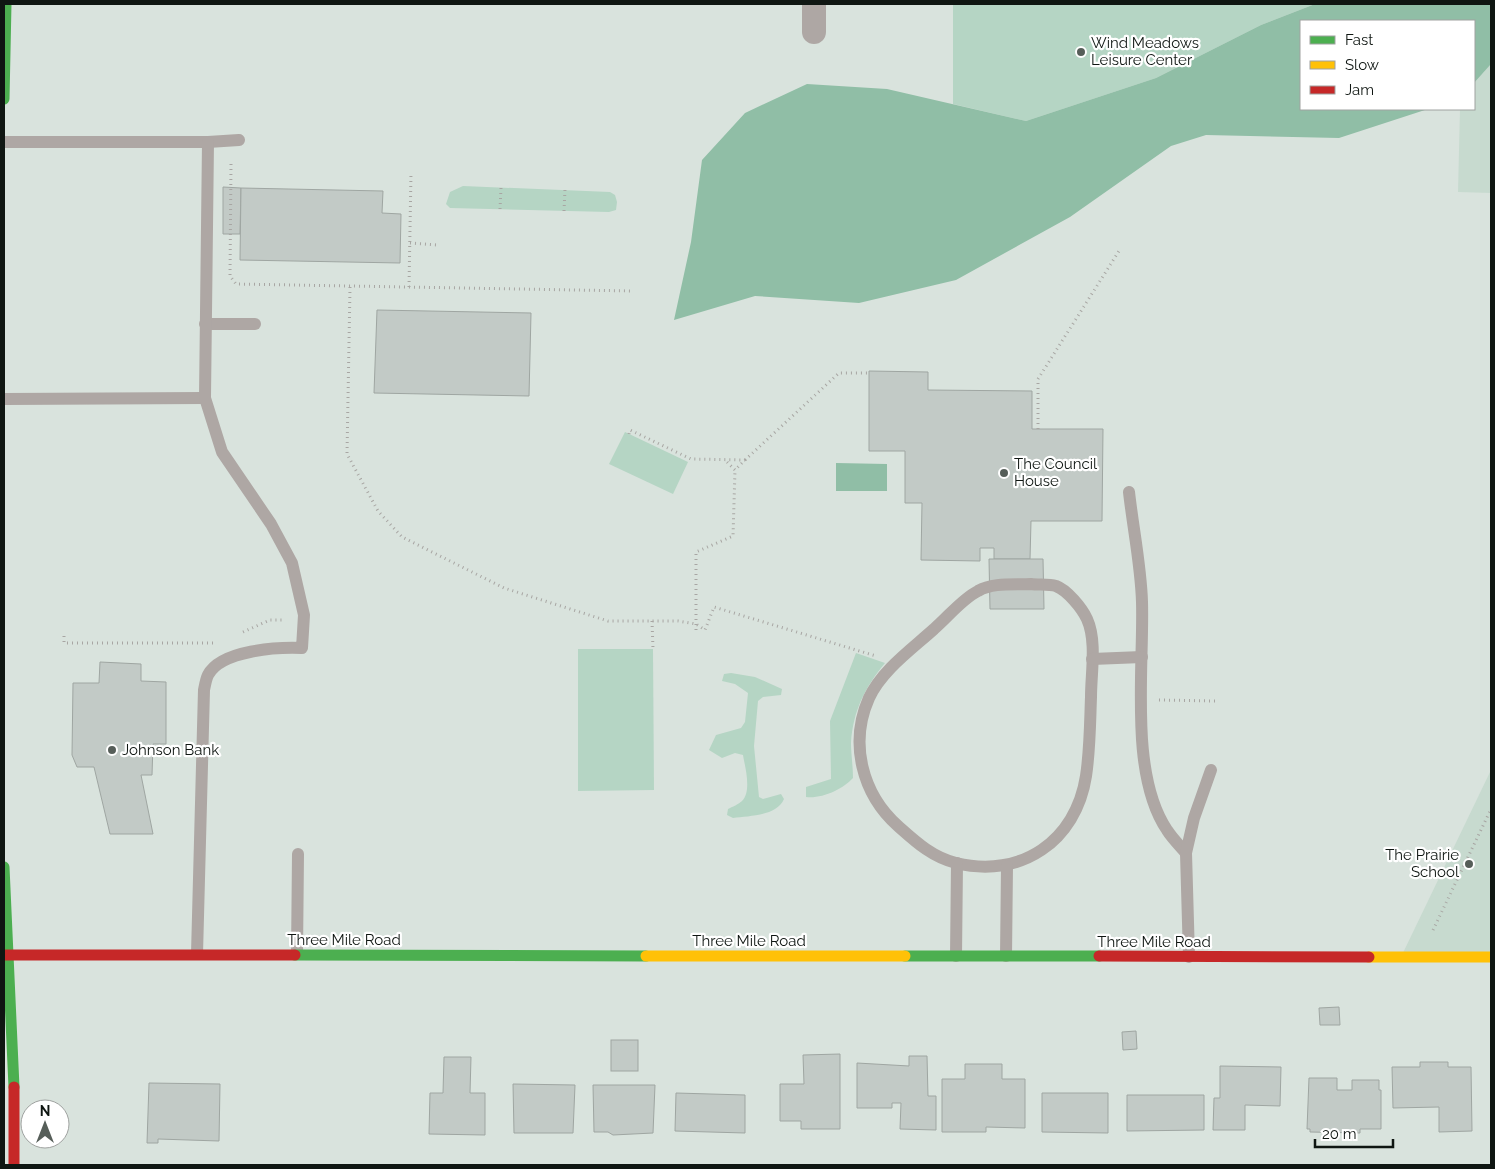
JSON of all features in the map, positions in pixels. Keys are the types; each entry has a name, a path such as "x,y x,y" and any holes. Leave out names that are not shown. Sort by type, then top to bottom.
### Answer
{"street":[{"path":"4,99 6,4"},
{"path":"814,4 814,32"},
{"path":"4,867 5,953 14,1073 14,1165"},
{"name":"Three Mile Road","path":"5,953 1491,958"}],"lane":[{"path":"4,142 208,142 239,140"},
{"path":"197,954 204,690 208,674 224,661 253,650 281,647 302,648 304,621 292,563 271,524 222,452 205,398 204,324 208,142"},
{"path":"204,324 255,324"},
{"path":"4,398 205,398"},
{"path":"1128,492 1142,600 1142,700 1145,770 1166,830 1186,853"},
{"path":"1000,585 1056,586 1074,601 1087,618 1091,634 1092,659 1086,777 1078,803 1062,832 1040,852 1006,866 957,863 930,853 884,814 871,796 864,775 860,747 862,726 869,698 885,675 908,652 977,591 1000,585"},
{"path":"1092,659 1142,657"},
{"path":"1189,957 1186,853 1194,818 1211,770"},
{"path":"297,954 298,854"},
{"path":"956,956 957,863"},
{"path":"1006,866 1006,956"}],"path":[{"path":"231,164 230,276 236,284 632,291"},
{"path":"409,287 411,172"},
{"path":"500,209 501,188"},
{"path":"564,211 565,190"},
{"path":"410,243 437,244"},
{"path":"1038,429 1038,379 1119,251"},
{"path":"350,287 348,454 378,511 402,537 504,588 608,621 678,621 696,624"},
{"path":"696,630 696,552 733,536 735,470 839,373 869,373"},
{"path":"629,434 630,430 691,459 745,460"},
{"path":"725,460 735,470"},
{"path":"235,636 270,620 304,621"},
{"path":"652,621 653,649"},
{"path":"64,636 64,642 218,643"},
{"path":"1142,700 1216,701"},
{"path":"1419,958 1491,808"}],"shaded area":[{"name":"Wind Meadows Leisure Center","path":"953,4 1315,4 1261,25 1156,78 1026,121 953,104"},
{"path":"1315,4 1491,4 1491,64 1475,82 1475,20 1300,20 1300,110 1425,110 1339,138 1206,135 1171,146 1070,217 956,280 859,303 755,296 674,320 691,242 702,160 745,113 807,84 887,89 1026,121 1156,78 1261,25"},
{"path":"1491,64 1491,193 1458,192 1460,110 1475,110 1475,82"},
{"path":"463,186 610,192 615,195 617,202 616,210 609,212 450,208 446,204 450,192"},
{"path":"625,432 688,462 673,494 609,464"},
{"path":"836,463 887,464 887,491 836,491"},
{"path":"578,649 653,649 654,790 578,791"},
{"path":"856,653 885,663 866,690 854,720 851,743 853,778 844,786 832,792 806,797 806,787 831,779 830,721"},
{"path":"731,673 755,677 782,689 781,695 763,697 758,701 754,746 759,797 763,799 781,794 784,799 780,805 769,812 733,818 727,815 728,809 742,801 747,791 743,755 735,753 722,758 709,750 716,735 741,728 745,722 748,693 735,684 722,681 724,674"},
{"name":"The Prairie School","path":"1491,770 1491,957 1401,957"}],"building":[{"path":"223,187 241,188 240,234 223,234"},
{"path":"241,188 383,191 382,213 401,214 400,263 240,260"},
{"path":"377,310 531,313 529,396 374,393"},
{"name":"The Council House","path":"869,371 928,372 928,390 1032,391 1032,429 1103,429 1102,521 1031,521 1030,559 994,559 994,548 980,548 980,561 921,560 922,503 905,503 905,451 869,451"},
{"path":"989,559 1043,559 1044,609 990,609"},
{"name":"Johnson Bank","path":"100,662 141,664 141,681 166,682 166,744 153,744 152,775 141,775 153,834 110,834 94,767 77,767 72,755 73,683 99,683"},
{"path":"1339,1007 1340,1025 1320,1025 1319,1008"},
{"path":"1136,1031 1137,1049 1123,1050 1122,1032"},
{"path":"611,1040 638,1040 638,1071 611,1071"},
{"path":"840,1054 840,1129 801,1129 801,1121 780,1121 780,1084 804,1084 803,1055"},
{"path":"909,1056 927,1056 928,1096 936,1096 936,1130 900,1129 901,1103 892,1103 892,1108 857,1108 857,1063 909,1066"},
{"path":"444,1057 471,1057 470,1093 485,1093 485,1135 429,1134 430,1093 443,1093"},
{"path":"1420,1062 1448,1062 1448,1067 1471,1067 1472,1131 1439,1132 1439,1107 1393,1108 1392,1067 1420,1067"},
{"path":"965,1064 1002,1064 1002,1079 1025,1079 1025,1128 986,1127 986,1132 942,1132 942,1079 965,1079"},
{"path":"1220,1066 1281,1067 1280,1106 1245,1105 1245,1130 1213,1130 1214,1098 1220,1098"},
{"path":"1309,1078 1337,1078 1337,1090 1352,1090 1352,1080 1379,1080 1379,1090 1381,1090 1381,1129 1360,1129 1360,1133 1310,1132 1310,1129 1307,1129"},
{"path":"149,1083 220,1084 219,1141 158,1139 158,1143 147,1143"},
{"path":"513,1084 575,1085 573,1133 514,1133"},
{"path":"593,1085 655,1085 653,1133 613,1135 608,1132 594,1132"},
{"path":"676,1093 745,1095 745,1133 675,1131"},
{"path":"1042,1093 1108,1093 1108,1133 1042,1132"},
{"path":"1127,1095 1204,1095 1204,1130 1127,1131"}],"traffic: fast":[{"path":"4,99 6,4"},
{"path":"4,867 14,1087"},
{"path":"295,955 646,956"},
{"path":"905,956 1099,956"}],"traffic: slow":[{"path":"646,956 905,956"},
{"path":"1369,957 1491,957"}],"traffic: jam":[{"path":"4,955 295,955"},
{"path":"1099,956 1369,957"},
{"path":"14,1087 14,1165"}],"place":[{"name":"Wind Meadows Leisure Center","path":"1081,52"},
{"name":"The Council House","path":"1004,473"},
{"name":"Johnson Bank","path":"112,750"},
{"name":"The Prairie School","path":"1469,864"}]}
